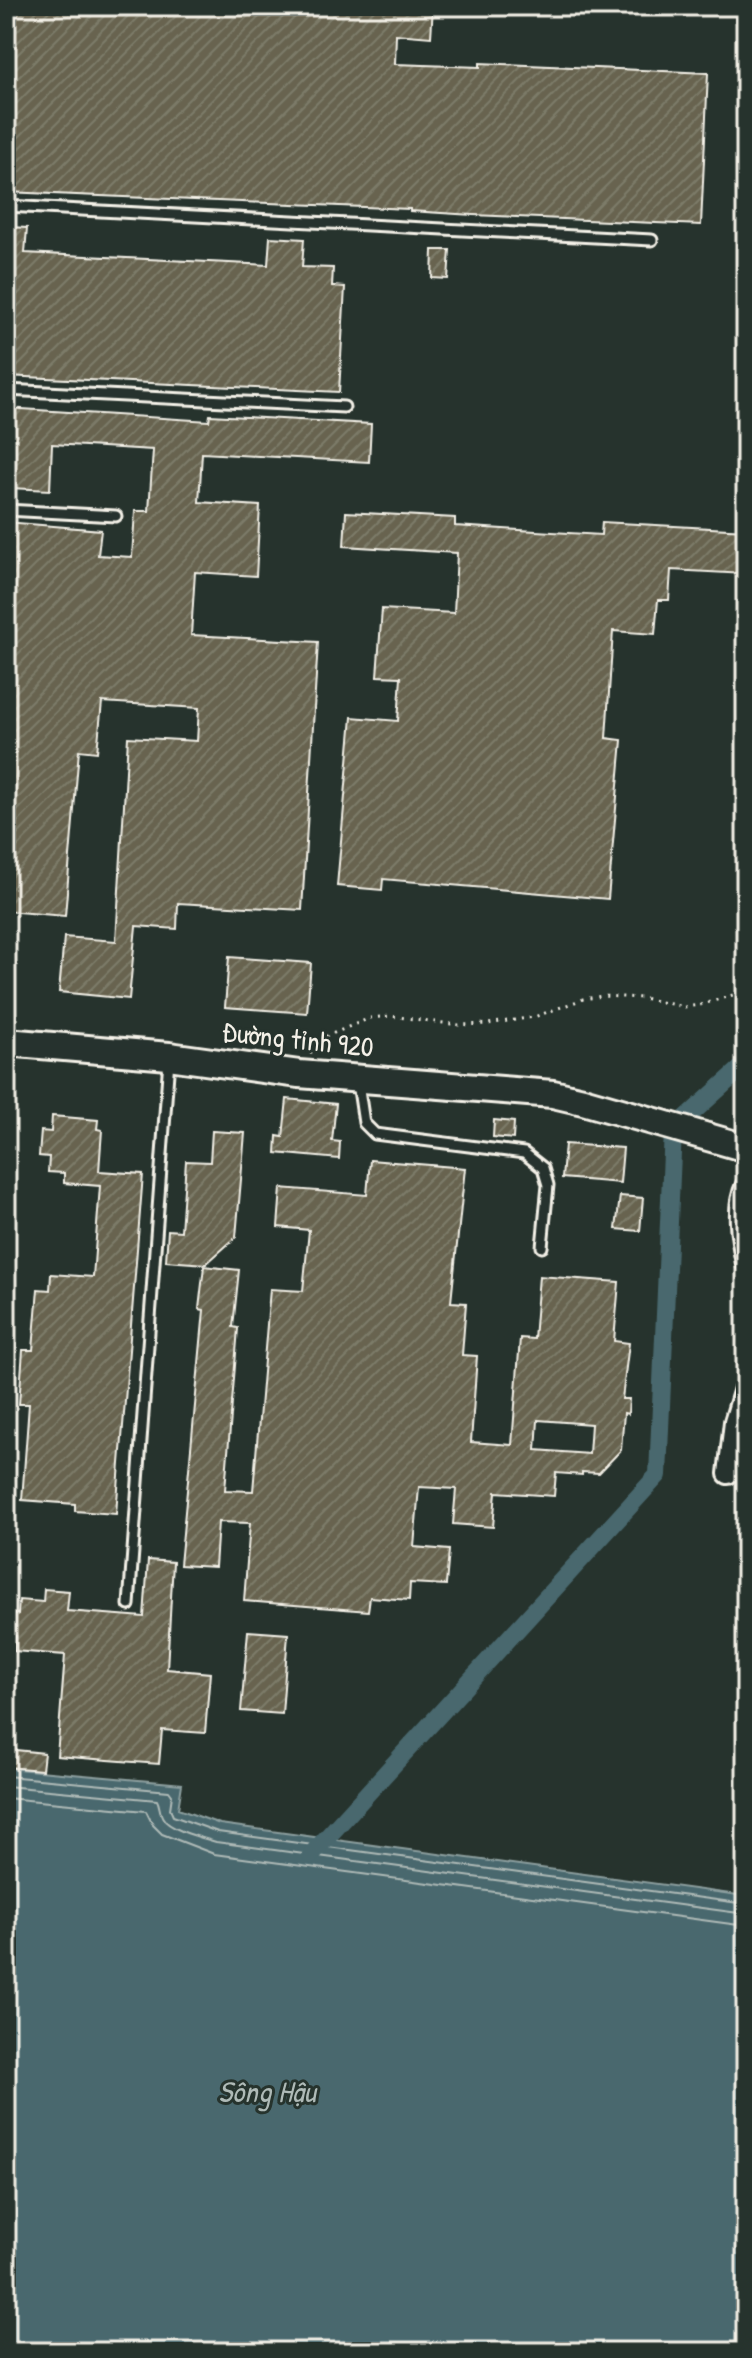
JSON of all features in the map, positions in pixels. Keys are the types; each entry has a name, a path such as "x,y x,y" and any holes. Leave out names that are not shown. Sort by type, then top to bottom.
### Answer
{"main road":[{"name":"Đường tỉnh 920","path":"6,1042 169,1056 299,1074 553,1094 746,1148"}],"street":[{"path":"746,1185 742,1193 740,1220 746,1263"},
{"path":"728,1474 734,1422 746,1382"}],"lane":[{"path":"6,206 652,240"},
{"path":"6,390 344,407"},
{"path":"6,510 116,516"},
{"path":"129,1605 169,1056"},
{"path":"358,1079 364,1123 375,1134 524,1153 543,1168 548,1185 542,1247"}],"path":[{"path":"299,1074 322,1038 370,1018 391,1016 459,1025 488,1024 534,1017 583,999 602,996 624,996 684,1007 746,991"}],"water":[{"name":"Sông Hậu","path":"6,1768 182,1784 178,1809 220,1824 746,1896 746,2352 6,2352"}],"building":[{"path":"6,6 433,6 431,37 396,34 395,64 480,67 480,63 708,73 701,225 6,192"},
{"path":"8,227 27,228 25,253 268,265 270,237 304,239 302,267 333,268 332,286 345,287 339,392 6,376"},
{"path":"433,250 450,250 448,279 432,278"},
{"path":"6,408 209,421 210,415 371,424 369,462 202,453 199,502 260,506 256,576 195,572 191,635 318,642 302,910 178,903 177,929 136,926 129,999 59,992 64,937 116,941 128,737 197,741 199,708 102,702 97,752 79,750 65,916 6,911 6,522 101,530 98,555 132,557 135,511 149,511 153,450 52,444 50,490 10,488 13,441 6,441"},
{"path":"346,512 455,518 455,526 601,535 602,522 746,530 746,574 671,570 669,600 658,600 655,634 613,631 606,738 622,740 608,899 383,879 382,890 337,886 352,717 398,721 401,677 377,676 382,609 454,613 457,553 344,546"},
{"path":"229,957 311,963 307,1013 225,1007"},
{"path":"287,1099 336,1104 332,1141 340,1142 339,1159 276,1153 277,1136 283,1137"},
{"path":"52,1116 98,1120 97,1129 102,1130 99,1171 143,1174 116,1514 75,1511 75,1504 22,1500 29,1404 19,1404 23,1350 33,1350 38,1289 50,1290 51,1274 93,1277 100,1186 64,1183 64,1173 48,1172 49,1157 39,1156 41,1131 51,1132"},
{"path":"494,1120 514,1122 513,1139 493,1137"},
{"path":"212,1131 245,1133 236,1237 206,1264 166,1261 168,1230 181,1231 186,1161 210,1162"},
{"path":"565,1144 623,1148 620,1183 562,1178"},
{"path":"370,1160 465,1168 451,1302 466,1303 462,1355 477,1356 471,1442 512,1445 520,1338 534,1339 539,1276 619,1282 614,1341 629,1343 622,1399 629,1399 628,1414 624,1413 621,1450 599,1473 556,1473 554,1496 496,1492 493,1527 453,1524 456,1489 419,1487 414,1547 449,1550 446,1585 410,1583 409,1600 370,1597 368,1611 244,1601 250,1523 218,1522 215,1567 180,1565 204,1310 199,1309 204,1266 239,1270 233,1327 238,1328 225,1490 253,1491 270,1289 303,1291 309,1230 278,1227 281,1188 367,1195","holes":["538,1420 591,1424 589,1454 536,1450"]},
{"path":"620,1196 643,1198 640,1231 616,1229"},
{"path":"148,1560 173,1562 167,1669 210,1673 205,1733 162,1730 159,1764 57,1756 65,1655 14,1651 16,1636 6,1635 8,1613 18,1614 19,1600 43,1602 44,1589 69,1591 67,1611 144,1617"},
{"path":"248,1631 288,1634 282,1714 241,1711"},
{"path":"6,1749 44,1753 42,1770 6,1767"}],"waterway":[{"path":"311,1855 658,1475 673,1130 746,1064"}]}
